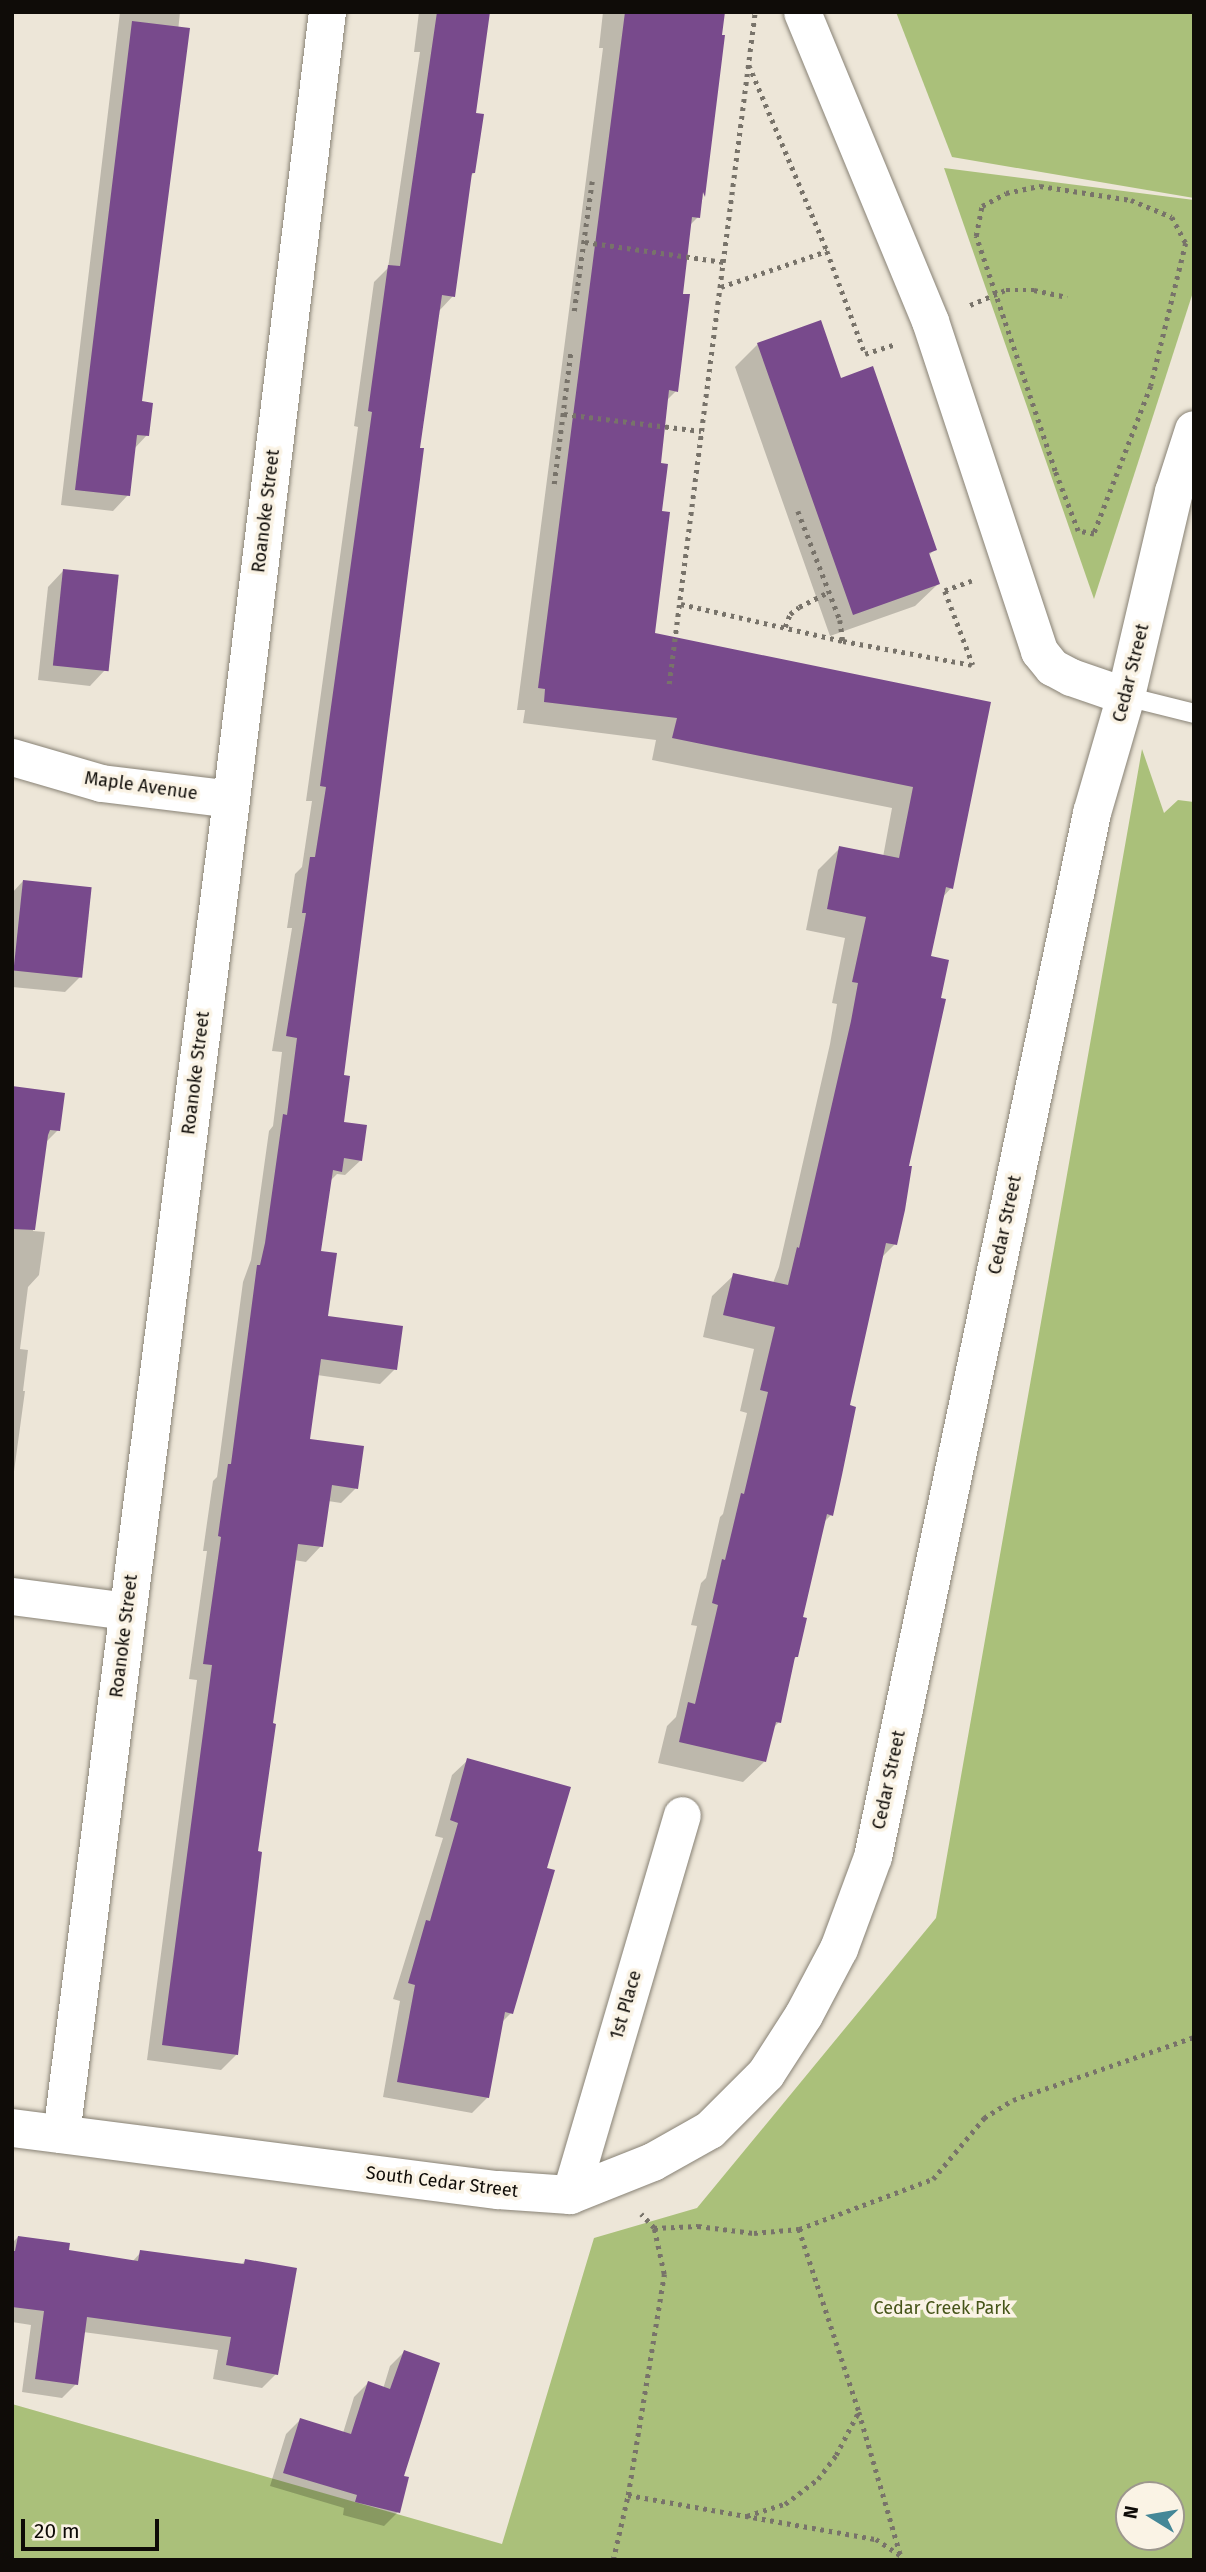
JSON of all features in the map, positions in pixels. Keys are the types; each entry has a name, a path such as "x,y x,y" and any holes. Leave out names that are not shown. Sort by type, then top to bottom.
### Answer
{"street":[{"name":"Roanoke Street","path":"61,2134 231,799 327,12"},
{"path":"802,12 930,321 1039,651 1052,667 1071,677 1126,696"},
{"name":"Cedar Street","path":"804,2015 839,1949 873,1857 1089,827 1126,696 1174,492 1194,430"},
{"name":"Maple Avenue","path":"12,757 101,783 231,799"},
{"path":"12,1596 127,1611"},
{"name":"1st Place","path":"570,2195 682,1815"},
{"name":"South Cedar Street","path":"12,2128 498,2190 570,2195 653,2162 710,2130 765,2074 804,2015"}],"lane":[{"path":"1126,696 1194,713"}],"path":[{"path":"669,684 755,12"},
{"path":"748,65 827,251 865,354 893,344 903,350"},
{"path":"574,312 586,242 592,181"},
{"path":"1040,186 1130,200 1172,217 1186,243 1151,386 1094,534 1078,531 1055,471 997,294 976,236 982,206 1006,193 1040,186"},
{"path":"586,242 724,262"},
{"path":"721,287 827,251"},
{"path":"930,321 1006,290 1034,290 1067,297"},
{"path":"554,484 571,350"},
{"path":"564,414 701,431"},
{"path":"798,511 840,620 843,641"},
{"path":"681,604 843,641 973,665 945,591 983,577"},
{"path":"785,627 790,614 829,592"},
{"path":"613,2560 628,2495 663,2274 654,2228 698,2226 754,2233 799,2229 933,2179 984,2118 1013,2100 1194,2037"},
{"path":"799,2229 859,2412 901,2558"},
{"path":"746,2516 785,2504 818,2479 836,2455 859,2412"},
{"path":"628,2495 877,2539 901,2558"}],"green space":[{"path":"896,12 1194,12 1194,198 952,157"},
{"path":"944,168 1194,200 1194,289 1094,599"},
{"name":"Cedar Creek Park","path":"1142,749 1164,813 1178,800 1194,802 1194,2560 12,2560 12,2404 502,2544 594,2238 697,2208 936,1918"}],"building":[{"path":"437,12 490,12 476,113 484,114 475,173 472,173 455,297 442,295 420,448 424,448 344,1075 350,1076 344,1122 367,1125 362,1161 344,1158 342,1172 333,1170 321,1251 337,1253 328,1316 403,1326 397,1370 321,1359 310,1439 364,1446 358,1489 332,1485 323,1547 298,1544 273,1723 276,1724 258,1851 262,1852 238,2055 162,2045 212,1665 203,1664 221,1537 218,1536 228,1464 231,1464 257,1265 260,1265 265,1243 283,1114 287,1115 297,1038 286,1036 306,913 302,913 310,857 315,857 326,787 320,786 372,412 368,411 388,265 400,266"},
{"path":"625,12 725,12 722,35 725,35 705,197 703,192 700,218 692,217 683,294 690,294 678,392 669,390 661,463 668,464 662,511 670,512 655,633 991,702 953,889 946,887 931,956 949,960 941,998 946,999 909,1166 912,1166 905,1210 897,1245 886,1243 850,1405 856,1407 833,1516 827,1514 803,1617 807,1618 798,1657 795,1657 781,1723 776,1722 766,1762 679,1742 688,1702 695,1704 718,1605 712,1603 722,1559 725,1560 741,1493 744,1494 768,1392 760,1390 775,1327 723,1315 733,1273 788,1285 797,1247 799,1248 851,1021 858,983 852,982 866,917 827,909 839,846 899,858 913,787 672,738 677,718 544,702 545,689 538,688"},
{"path":"132,21 190,28 142,401 153,403 149,436 137,435 130,496 75,490"},
{"path":"821,320 841,378 873,366 937,550 929,553 940,584 853,615 757,343"},
{"path":"63,569 119,575 109,671 53,665"},
{"path":"23,880 92,887 82,978 13,971"},
{"path":"12,1086 65,1093 60,1131 50,1130 48,1135 35,1230 12,1229"},
{"path":"467,1758 571,1787 547,1868 555,1870 513,2014 505,2012 489,2098 397,2082 415,1985 408,1983 426,1920 430,1921 458,1823 450,1820"},
{"path":"18,2236 70,2243 69,2250 138,2261 140,2250 244,2264 245,2259 297,2268 278,2375 226,2365 231,2337 87,2317 78,2385 35,2379 44,2311 12,2307 12,2251 15,2251"},
{"path":"404,2350 440,2363 404,2476 409,2477 400,2513 355,2502 357,2495 283,2473 300,2418 351,2434 368,2381 390,2389"}]}
